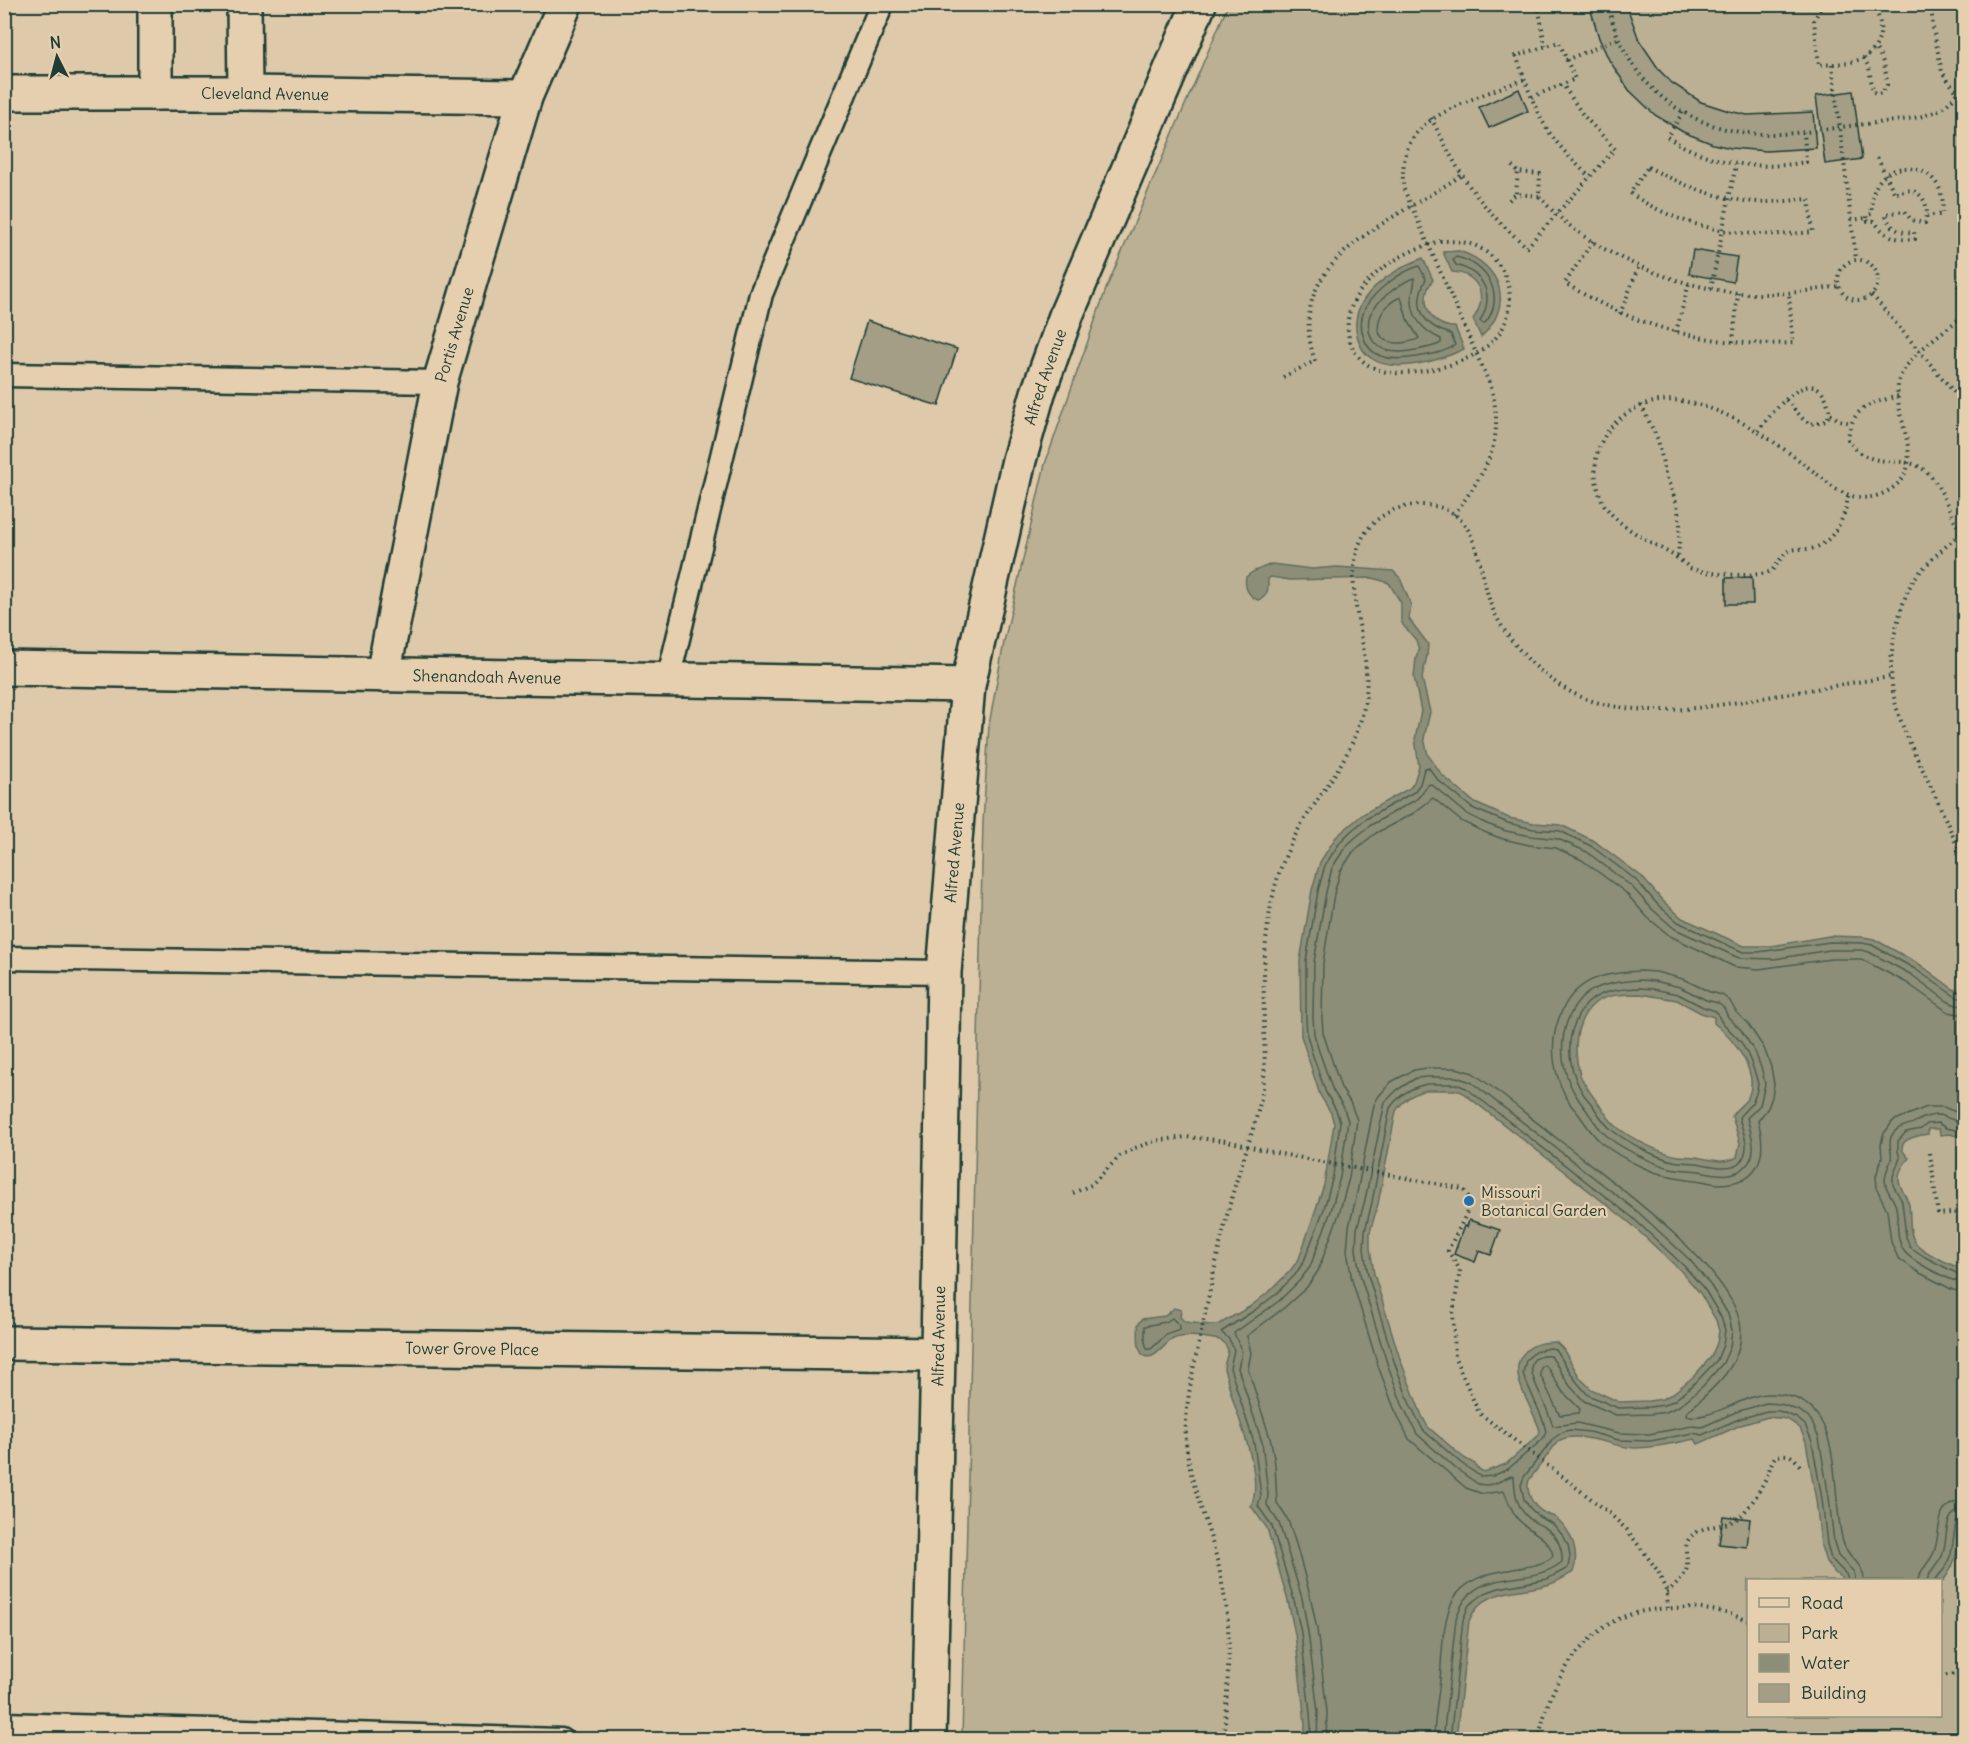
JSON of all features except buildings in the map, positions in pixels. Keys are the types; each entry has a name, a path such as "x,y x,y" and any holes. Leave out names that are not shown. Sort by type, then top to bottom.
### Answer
{"street":[{"path":"155,4 155,93"},
{"path":"244,4 245,93"},
{"name":"Portis Avenue","path":"383,675 440,382 525,98 565,4"},
{"name":"Alfred Avenue","path":"929,1740 944,972 968,685 1017,471 1038,393 1067,313 1199,4"},
{"name":"Cleveland Avenue","path":"4,93 245,93 525,98"},
{"name":"Shenandoah Avenue","path":"4,668 968,685"},
{"name":"Tower Grove Place","path":"4,1342 938,1354"}],"lane":[{"path":"668,680 761,294 882,4"},
{"path":"4,375 440,382"},
{"path":"4,958 944,972"},
{"path":"4,1724 561,1740"}],"path":[{"path":"1538,4 1545,46"},
{"path":"1608,4 1617,39 1645,82 1683,112 1703,123 1722,129 1764,134 1804,132 1913,118 1939,111 1958,93"},
{"path":"1823,4 1814,20 1819,65 1852,62 1863,58 1875,48 1880,39 1881,24 1879,15 1871,4"},
{"path":"1931,4 1933,28 1942,72 1965,102"},
{"path":"1566,60 1617,39"},
{"path":"1532,97 1575,79 1558,42 1516,56 1532,97 1550,132 1590,177"},
{"path":"1863,58 1869,68 1873,92 1882,93 1887,85 1886,69 1875,48"},
{"path":"1832,64 1856,260"},
{"path":"1454,515 1483,473 1492,454 1497,434 1496,404 1491,387 1403,187 1402,171 1413,137 1431,118 1525,79"},
{"path":"1431,118 1462,176 1497,219 1527,248 1615,149 1583,115 1563,85"},
{"path":"1683,112 1667,137 1689,150 1736,164 1766,166 1806,162 1804,132"},
{"path":"1868,218 1868,221 1874,221 1893,238 1915,240 1914,232 1900,232 1894,229 1885,214 1905,211 1911,219 1925,223 1928,209 1923,198 1918,194 1909,190 1895,194 1876,155"},
{"path":"1711,288 1736,164"},
{"path":"1512,166 1518,172 1541,173 1539,196"},
{"path":"1648,167 1678,182 1729,198 1766,202 1809,199 1813,232 1766,235 1723,231 1683,221 1662,212 1630,193 1648,167"},
{"path":"1868,218 1867,215 1872,214 1872,194 1876,184 1886,174 1898,169 1913,168 1928,174 1935,181 1942,197 1942,215 1927,215"},
{"path":"1509,200 1516,194 1518,172"},
{"path":"1283,377 1315,361 1308,335 1308,316 1319,281 1330,266 1361,237 1462,176"},
{"path":"1516,194 1539,196 1557,214 1614,255 1689,283 1738,293 1789,293 1839,286"},
{"path":"1851,220 1868,218"},
{"path":"1453,241 1474,245 1496,261 1507,279 1511,303 1504,327 1487,347 1430,370 1396,373 1375,370 1360,359 1349,339 1348,315 1353,301 1365,284 1395,259 1429,244 1453,241"},
{"path":"1593,241 1565,284 1620,314 1676,332 1733,342 1793,343 1789,293"},
{"path":"1856,260 1871,264 1877,270 1879,285 1866,299 1854,300 1844,296 1839,286 1839,274 1843,266 1856,260"},
{"path":"1620,314 1639,266"},
{"path":"1965,269 1958,285 1959,298 1965,309"},
{"path":"1676,332 1689,283"},
{"path":"1733,342 1738,293"},
{"path":"1872,295 1965,404"},
{"path":"1848,496 1847,510 1837,529 1821,545 1789,551 1768,573 1702,572 1690,568 1678,558 1618,521 1606,509 1595,473 1598,453 1605,435 1617,420 1629,411 1654,401 1685,401 1728,415 1758,431 1848,496 1866,499 1889,490 1904,474 1908,463 1908,442 1898,396 1901,375 1918,351 1965,315"},
{"path":"1758,431 1778,407 1795,392 1804,388 1814,387 1821,390 1827,399 1830,414 1826,421 1810,424 1786,400"},
{"path":"1898,396 1873,403 1860,411 1853,418 1848,439 1854,449 1882,462 1917,465 1934,478 1949,510 1963,532 1914,579 1900,613 1891,646 1890,676 1893,699 1900,723 1965,860"},
{"path":"1641,405 1658,440 1665,473 1677,504 1680,524 1678,558"},
{"path":"1830,414 1839,420 1851,423"},
{"path":"1224,1740 1228,1624 1213,1541 1188,1464 1185,1427 1189,1387 1226,1217 1263,1086 1267,934 1277,881 1295,836 1351,747 1365,700 1364,654 1352,582 1360,542 1381,516 1396,508 1417,504 1445,509 1454,515 1473,537 1487,593 1505,631 1543,675 1565,690 1611,706 1673,711 1722,705 1890,676"},
{"path":"1073,1193 1091,1185 1120,1156 1155,1141 1186,1137 1215,1139 1313,1161 1463,1189 1470,1198 1468,1211 1455,1232 1448,1251 1460,1270 1453,1313 1455,1358 1479,1413 1607,1511 1627,1530 1658,1571 1667,1593 1668,1608"},
{"path":"1930,1154 1938,1214 1965,1212"},
{"path":"1667,1593 1684,1574 1687,1566 1685,1548 1689,1540 1704,1529 1735,1521 1742,1515 1757,1493 1775,1457 1789,1454 1795,1457 1801,1468"},
{"path":"1539,1740 1544,1714 1561,1676 1594,1636 1610,1623 1646,1611 1668,1608 1693,1608 1747,1620"},
{"path":"1942,1676 1965,1673"}],"green space":[{"name":"Missouri Botanical Garden","path":"1228,5 1964,5 1964,1739 962,1740 983,822 989,725 1004,642 1045,464 1106,289"}],"water":[{"path":"1459,251 1474,257 1485,266 1494,276 1499,287 1498,312 1492,325 1481,337 1473,319 1480,303 1479,288 1469,277 1452,272 1443,252"},
{"path":"1423,258 1433,280 1426,296 1429,311 1439,323 1455,327 1464,349 1418,364 1404,366 1381,363 1366,354 1359,342 1356,321 1359,308 1375,286"},
{"path":"1271,564 1312,569 1337,567 1393,571 1400,578 1411,605 1409,619 1428,644 1422,678 1430,712 1424,738 1428,755 1442,775 1475,803 1509,818 1561,825 1594,841 1641,876 1682,918 1744,946 1772,946 1829,936 1874,939 1919,964 1953,989 1964,993 1964,1138 1950,1134 1940,1135 1939,1129 1928,1129 1928,1134 1906,1140 1902,1147 1909,1158 1899,1178 1909,1205 1911,1229 1915,1242 1930,1254 1964,1270 1964,1516 1956,1556 1943,1581 1942,1579 1844,1579 1835,1573 1826,1562 1821,1546 1806,1442 1800,1428 1787,1419 1768,1417 1741,1425 1698,1444 1695,1439 1635,1448 1585,1438 1566,1438 1558,1441 1529,1480 1528,1489 1536,1506 1562,1523 1570,1536 1576,1557 1573,1572 1550,1584 1491,1597 1475,1610 1469,1621 1456,1739 1303,1739 1305,1726 1295,1634 1267,1528 1251,1506 1255,1483 1247,1442 1224,1369 1228,1354 1227,1347 1220,1340 1184,1336 1173,1339 1156,1354 1148,1357 1140,1351 1138,1325 1142,1319 1165,1316 1174,1308 1181,1310 1180,1317 1185,1322 1218,1325 1251,1306 1271,1290 1299,1259 1324,1185 1334,1124 1331,1113 1320,1095 1301,1036 1300,961 1312,890 1320,862 1336,837 1363,814 1410,788 1414,782 1419,766 1415,739 1421,711 1414,677 1419,650 1416,640 1403,625 1401,603 1389,583 1373,578 1290,580 1271,577 1268,579 1266,594 1258,600 1248,591 1246,584 1246,577","holes":["1640,994 1677,1000 1714,1017 1714,1023 1736,1046 1747,1065 1751,1085 1749,1095 1732,1116 1740,1143 1737,1157 1719,1161 1679,1156 1646,1145 1614,1124 1580,1075 1576,1056 1577,1036 1583,1018 1595,1003 1616,995","1427,1090 1462,1092 1629,1222 1680,1270 1700,1293 1716,1320 1719,1331 1711,1357 1693,1377 1672,1394 1662,1399 1649,1401 1619,1402 1591,1389 1580,1378 1563,1349 1556,1342 1535,1345 1519,1360 1518,1370 1522,1390 1537,1422 1539,1435 1506,1464 1484,1472 1428,1427 1422,1416 1400,1359 1374,1274 1370,1248 1370,1232 1378,1204 1396,1111 1409,1098 1418,1093"]}],"place":[{"name":"Missouri Botanical Garden","path":"1469,1201"}]}
